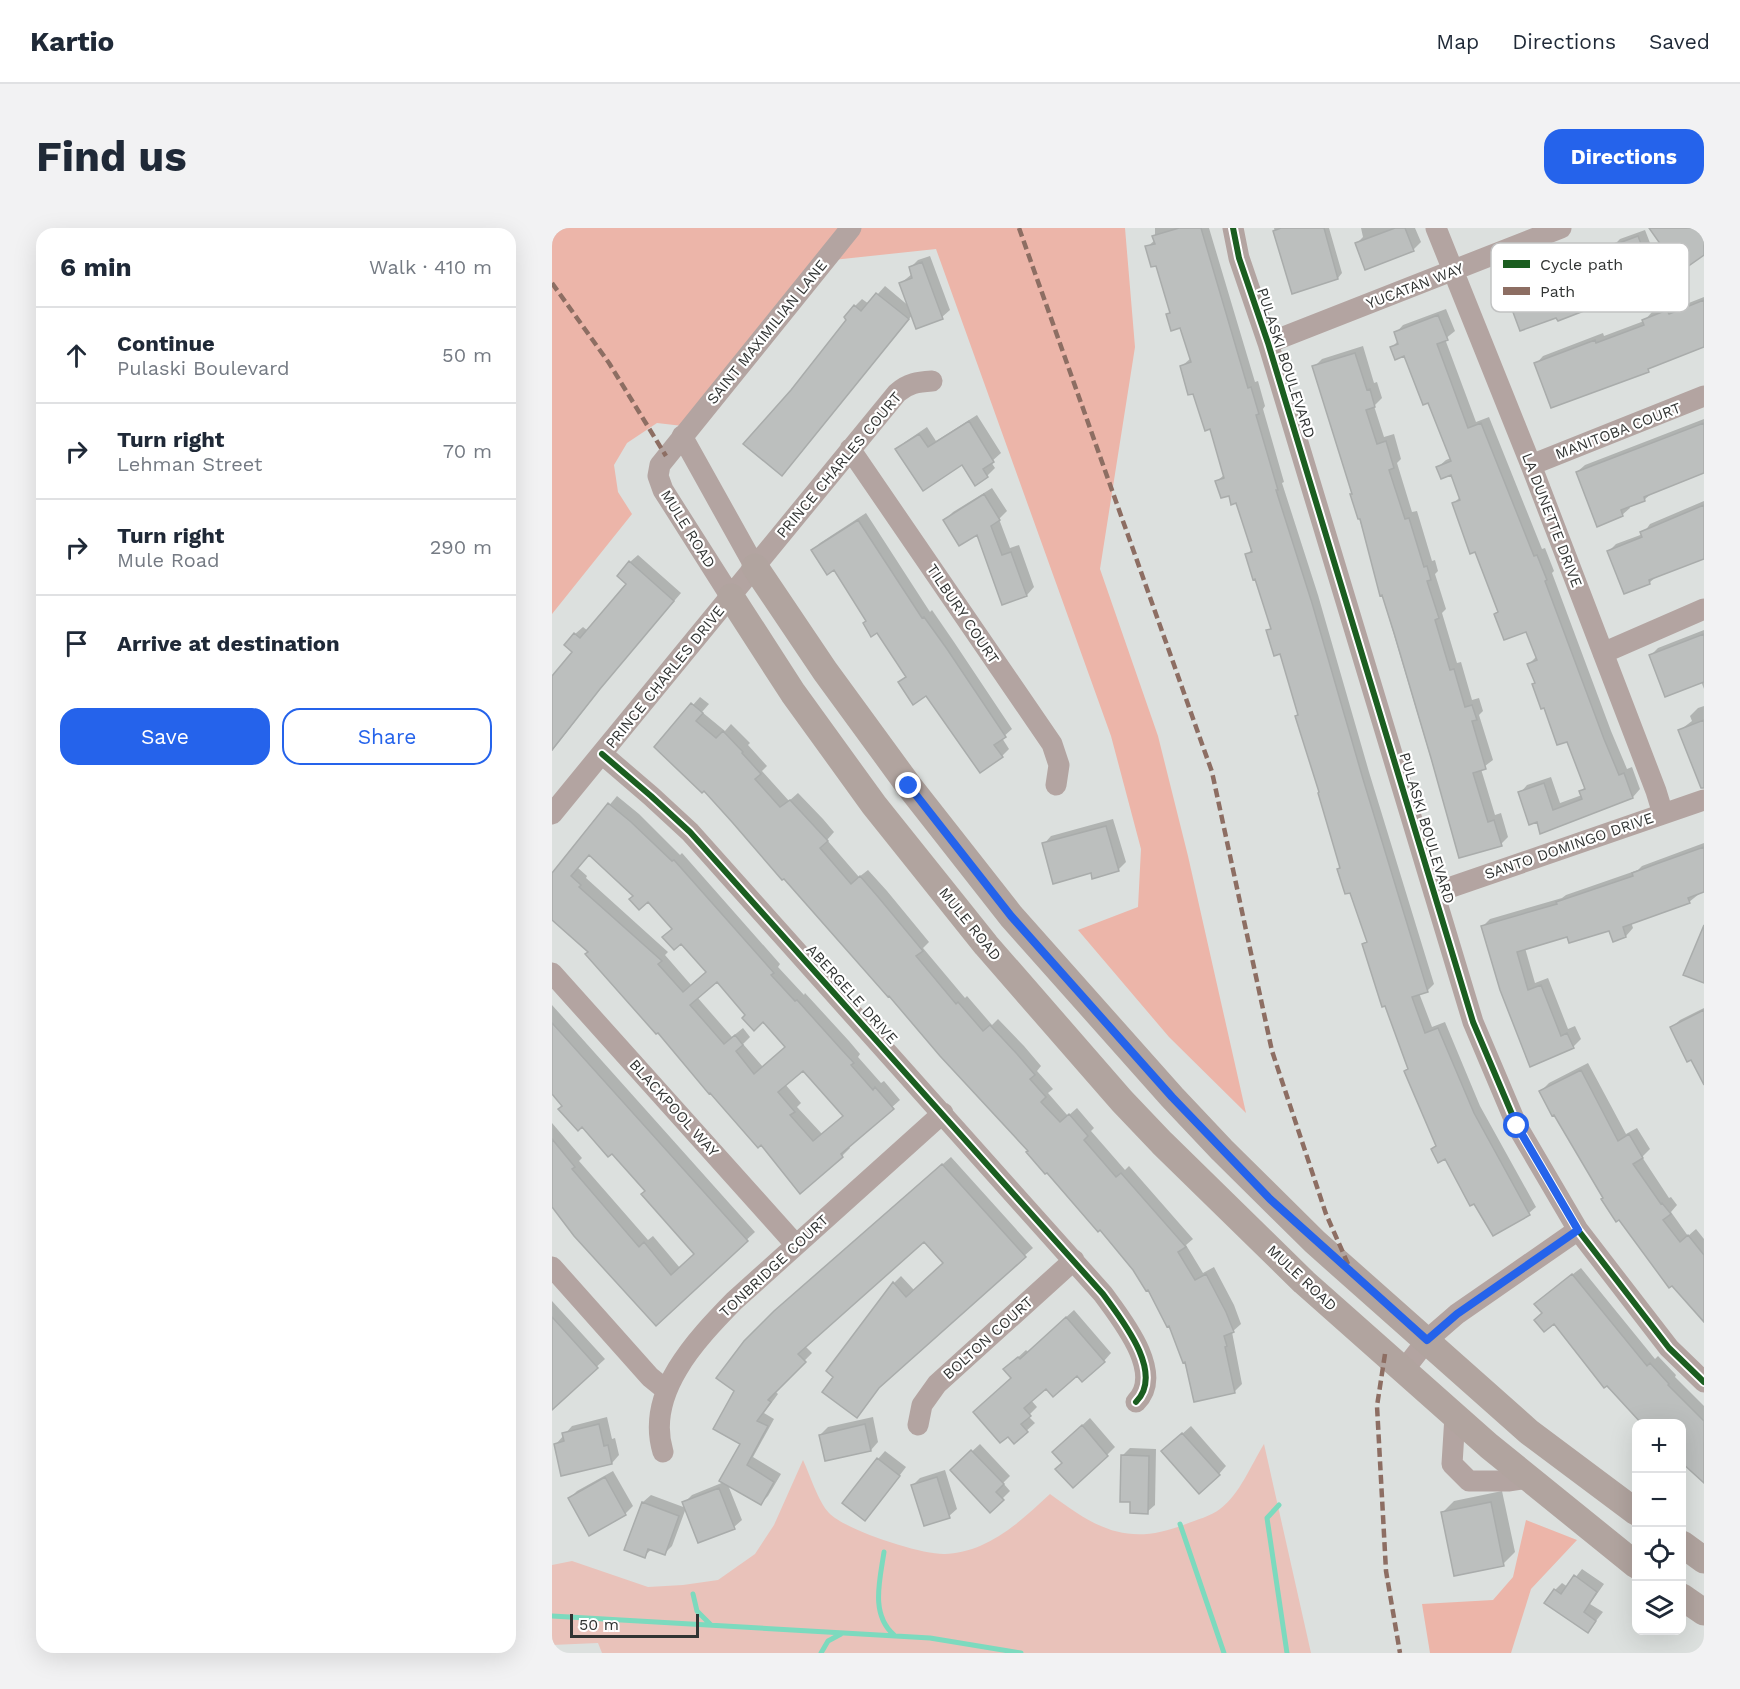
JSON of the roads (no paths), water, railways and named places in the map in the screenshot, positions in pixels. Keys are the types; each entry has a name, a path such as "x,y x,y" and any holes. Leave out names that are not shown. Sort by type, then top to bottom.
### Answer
{"main road":[{"path":"755,567 825,671 909,786 1011,916 1221,1150 1315,1242 1529,1432 1632,1509"},
{"name":"MULE ROAD","path":"730,597 793,693 874,805 986,945 1122,1101 1304,1282 1455,1416 1632,1562"},
{"path":"1686,1547 1704,1560"},
{"path":"1686,1600 1704,1612"}],"street":[{"name":"SAINT MAXIMILIAN LANE","path":"682,436 851,228"},
{"name":"PULASKI BOULEVARD","path":"1233,228 1239,258 1268,343 1473,1022 1517,1126 1578,1230 1669,1348 1704,1382"},
{"name":"LA DUNETTE DRIVE","path":"1436,228 1531,465 1656,791 1662,814"},
{"name":"YUCATAN WAY","path":"1523,243 1561,228"},
{"name":"YUCATAN WAY","path":"1268,343 1491,256"},
{"name":"PRINCE CHARLES COURT","path":"755,567 897,393 906,385 932,381"},
{"name":"MANITOBA COURT","path":"1531,465 1704,396"},
{"path":"682,436 755,567"},
{"name":"MULE ROAD","path":"682,436 660,465 660,482 730,597"},
{"name":"TILBURY COURT","path":"850,449 1052,744 1059,765 1056,785"},
{"name":"PRINCE CHARLES DRIVE","path":"552,814 755,567"},
{"path":"1603,653 1704,609"},
{"name":"ABERGELE DRIVE","path":"602,754 690,832 1074,1260 1110,1304 1136,1345 1147,1376 1143,1396 1136,1402"},
{"name":"SANTO DOMINGO DRIVE","path":"1434,892 1704,800"},
{"name":"BLACKPOOL WAY","path":"552,973 796,1245"},
{"name":"TONBRIDGE COURT","path":"663,1452 658,1427 666,1389 684,1361 720,1316 943,1113"},
{"path":"1403,1371 1427,1340 1457,1314 1578,1230"},
{"name":"BOLTON COURT","path":"918,1425 922,1405 937,1384 1074,1260"},
{"path":"552,1267 650,1377 666,1389"},
{"path":"1455,1416 1452,1464 1469,1481 1508,1481 1528,1478"}],"waterway":[{"path":"1279,1505 1267,1518 1287,1653"},
{"path":"1180,1524 1224,1653"},
{"path":"884,1552 879,1585 879,1607 887,1627 894,1635"},
{"path":"693,1594 697,1611 711,1625"},
{"path":"552,1616 930,1638 1021,1653"},
{"path":"821,1653 828,1641 841,1634"}]}
